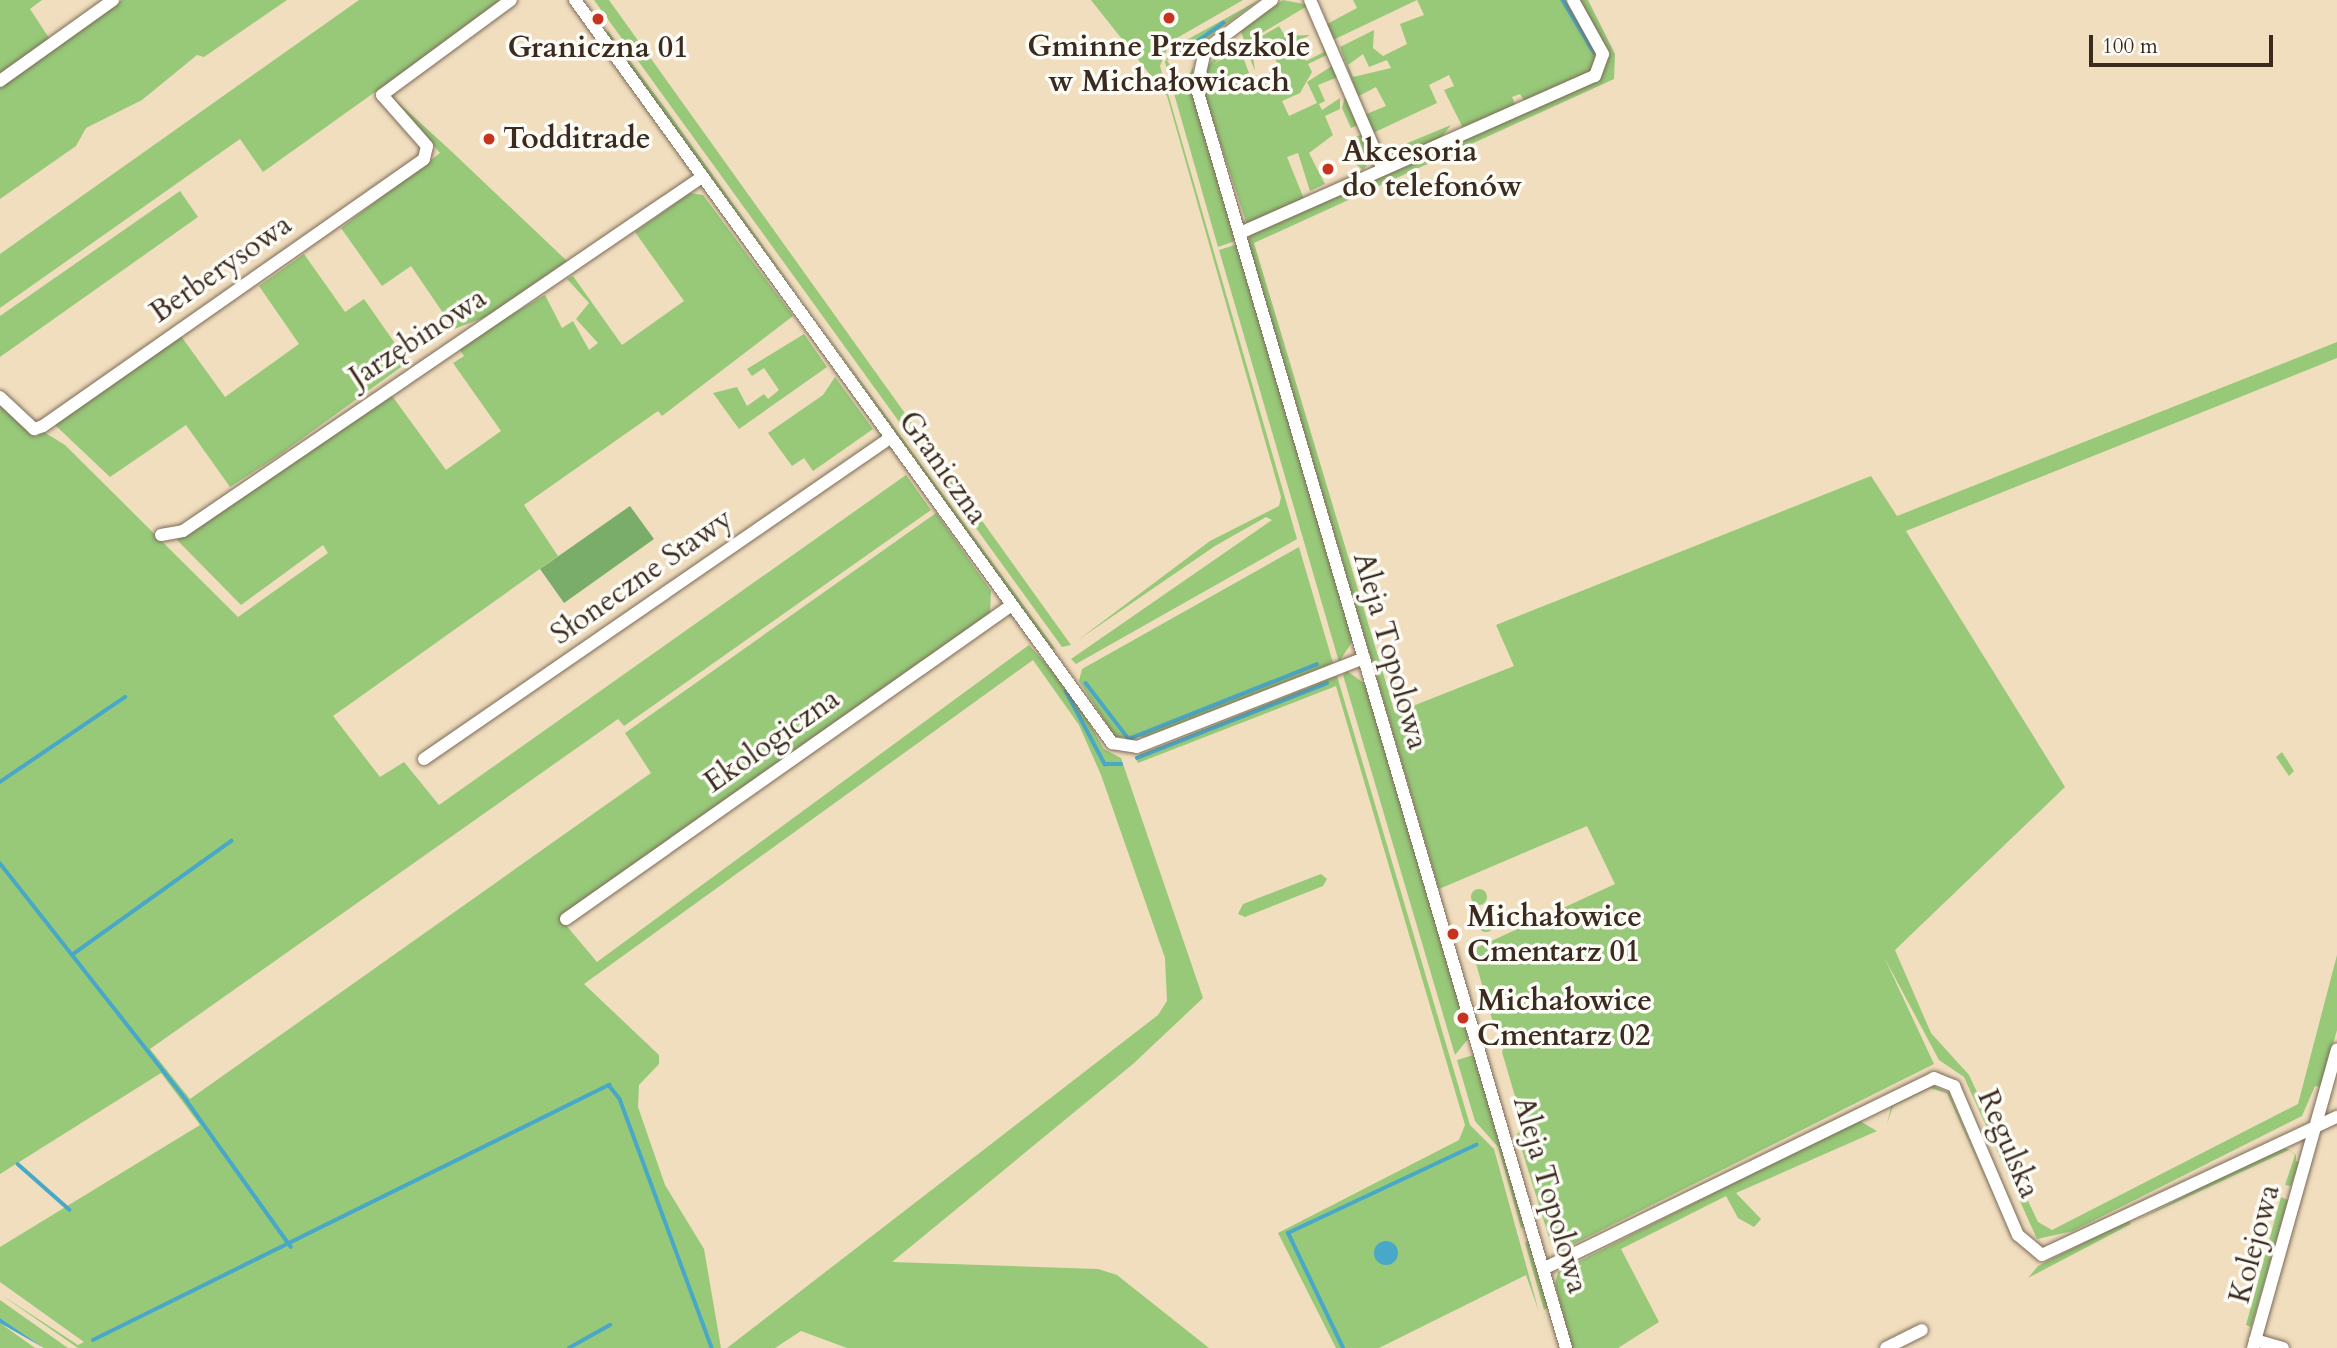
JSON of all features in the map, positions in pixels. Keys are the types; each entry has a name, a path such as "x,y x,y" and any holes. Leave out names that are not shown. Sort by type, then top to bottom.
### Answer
{"street":[{"path":"0,81 113,0"},
{"name":"Berberysowa","path":"0,397 34,429 43,426 427,155 427,146 382,100 385,91 511,0"},
{"name":"Graniczna","path":"575,0 1009,607 1073,683 1107,738 1126,749 1364,658"},
{"name":"Aleja Topolowa","path":"1272,0 1210,44 1197,70 1197,89 1545,1268 1566,1348"},
{"path":"1310,0 1382,167"},
{"path":"1240,233 1382,167 1595,76 1602,51 1573,0"},
{"name":"Jarzębinowa","path":"161,535 183,531 702,177"},
{"name":"Słoneczne Stawy","path":"424,759 890,438"},
{"name":"Ekologiczna","path":"566,919 1009,607"},
{"name":"Kolejowa","path":"2254,1344 2337,1049"},
{"name":"Regulska","path":"1545,1268 1937,1077 1954,1086 2022,1243 2042,1255 2287,1137 2337,1117"},
{"name":"Kolejowa","path":"2287,1137 2308,1153"},
{"path":"1885,1348 1922,1330"},
{"path":"2254,1344 2283,1348"}],"green space":[{"path":"0,0 42,0 30,9 51,41 0,78"},
{"path":"122,0 287,0 204,57 197,55 142,100 86,128 76,146 0,199 0,87"},
{"path":"359,0 504,0 263,172 240,139 0,308 0,254"},
{"path":"594,0 609,0 1071,645 1062,647"},
{"path":"1091,0 1243,0 1170,42 1160,66 1297,539 1076,664 1071,659 1272,520 1266,517 1215,546 1078,640 1210,541 1279,506 1281,497 1167,96"},
{"path":"1259,0 1181,57 1167,60 1183,89 1193,67 1193,94 1238,240 1218,247 1165,62 1172,48"},
{"path":"1283,0 1309,5 1245,43 1241,31"},
{"path":"1353,0 1417,0 1333,40 1327,24 1357,8"},
{"path":"1417,0 1569,0 1598,62 1585,78 1525,102 1520,94 1512,97 1516,106 1463,128 1444,90 1454,86 1449,75 1429,85 1437,103 1373,133 1376,144 1365,115 1386,106 1376,87 1358,96 1340,47 1374,30 1373,48 1383,56 1407,44 1400,24 1424,15","holes":["1363,54 1369,67 1387,60 1391,68 1353,77 1348,65"]},
{"path":"1577,0 1588,0 1615,54 1614,79 1254,243 1395,713 1514,666 1496,625 1871,476 1897,516 2337,342 2337,358 1906,531 2065,787 1895,950 1931,1033 1969,1075 2038,1222 2052,1230 2298,1104 2337,955 2337,1030 2321,1087 2315,1086 2302,1116 2073,1231 2037,1239 1964,1077 1939,1060 1885,959 1934,1064 1568,1247 1551,1244 1517,1134 1524,1127 1502,1052 1506,1040 1503,1028 1494,1026 1472,950 1615,884 1587,826 1439,889 1248,242 1250,235 1600,77 1607,56"},
{"path":"1279,26 1285,36 1310,35 1297,42 1306,61 1324,52 1321,35 1329,54 1308,64 1312,72 1300,93 1282,101 1289,116 1317,103 1307,82 1335,64 1338,77 1318,85 1325,101 1319,104 1322,110 1340,98 1340,109 1325,116 1333,135 1309,153 1325,184 1310,191 1298,153 1287,157 1304,199 1247,225 1203,90 1204,71 1231,38 1239,46 1213,64 1240,49 1255,89 1283,76 1270,47 1253,55 1255,71 1245,46"},
{"path":"608,31 668,112 801,299 604,34"},
{"path":"391,96 567,261 486,317 454,329 411,266 382,286 341,228 440,153"},
{"path":"1345,97 1358,125 1351,128 1342,108"},
{"path":"1451,125 1441,138 1397,157 1381,154"},
{"path":"1363,134 1373,158 1363,170 1349,159 1361,152 1356,137"},
{"path":"180,191 198,217 0,357 0,316"},
{"path":"690,193 703,195 793,316 662,416 658,411 524,505 558,556 333,716 380,777 404,762 439,805 906,475 931,510 624,726 618,719 150,1049 190,1099 651,773 625,733 936,513 991,591 990,613 560,918 597,962 1029,645 1071,692 1104,749 1121,758 1203,998 1133,1064 892,1262 1098,1269 1117,1275 1209,1348 847,1348 801,1331 775,1348 727,1348 1158,1015 1167,1001 1165,958 1101,775 1079,725 1033,660 584,984 659,1055 659,1064 639,1085 638,1107 665,1185 704,1249 721,1348 78,1348 0,1294 78,1345 84,1342 0,1282 0,1247 200,1125 161,1073 0,1174 0,402 36,437 44,432 65,445 238,617 328,553 323,545 241,605 177,540 390,393 446,470 501,431 453,363 464,356 457,346 545,295 562,328 573,321 589,350 598,343 576,319 589,303 567,279 573,276 622,345 684,301 635,232"},
{"path":"1238,244 1354,639 1339,662 1219,250"},
{"path":"304,254 345,312 364,299 408,362 278,456 230,487 186,425 110,477 54,424 181,336 225,397 299,344 259,286"},
{"path":"821,326 1056,650 1044,644"},
{"path":"804,334 827,367 739,429 713,393 737,387 747,406 764,394 768,399 779,390 764,368 752,376 747,369"},
{"path":"835,377 873,429 813,471 804,458 792,466 768,433 823,395"},
{"path":"630,506 654,539 564,603 540,569"},
{"path":"1299,547 1333,663 1144,737 1115,737 1079,681 1082,669"},
{"path":"1347,671 1368,686 1461,996 1468,1039 1455,1055 1343,675"},
{"path":"1337,676 1470,1125 1494,1149 1539,1312 1526,1275 1379,1348 1336,1348 1278,1233 1459,1140 1465,1125 1336,686 1138,763 1135,757"},
{"path":"2282,752 2294,771 2289,776 2276,757"},
{"path":"1321,874 1327,879 1323,886 1245,917 1238,914 1243,904"},
{"path":"1479,889 1487,897 1479,905 1471,897"},
{"path":"1486,916 1494,924 1486,932 1478,924"},
{"path":"1477,1054 1527,1226 1521,1228 1498,1147 1475,1121 1457,1060"},
{"path":"1933,1086 1949,1093 1994,1198 1947,1093 1930,1088 1893,1106 1887,1124 1892,1103"},
{"path":"1858,1120 1877,1131 1736,1193 1761,1219 1754,1227 1738,1218 1726,1196 1621,1249 1659,1322 1618,1348 1572,1348 1555,1284 1558,1272"},
{"path":"2278,1147 2288,1149 2296,1155 2296,1161 2299,1162 2291,1186 2285,1185 2295,1155 2289,1150 2138,1220"},
{"path":"2281,1197 2288,1200 2251,1327 2246,1325"},
{"path":"2129,1220 2131,1224 2028,1278 2038,1266"},
{"path":"1531,1237 1549,1307 1544,1310 1525,1243"},
{"path":"0,1300 68,1348 44,1348 0,1318"},
{"path":"0,1323 35,1348 0,1348"}],"water":[{"path":"1386,1241 1395,1244 1398,1253 1395,1262 1386,1265 1377,1262 1374,1253 1377,1244"},
{"path":"0,1318 44,1348 0,1323"}],"waterway":[{"path":"1563,0 1594,52"},
{"path":"1181,53 1223,23"},
{"path":"1086,683 1129,739 1317,664"},
{"path":"1137,758 1327,683"},
{"path":"1066,691 1105,764 1121,764"},
{"path":"0,782 125,697"},
{"path":"72,955 231,841"},
{"path":"0,863 187,1101 291,1247"},
{"path":"93,1340 609,1085 620,1099 712,1348"},
{"path":"1343,1348 1288,1233 1476,1145"},
{"path":"18,1164 70,1210"},
{"path":"569,1348 610,1325"}],"place":[{"name":"Gminne Przedszkole w Michałowicach","path":"1169,18"},
{"name":"Graniczna 01","path":"598,19"},
{"name":"Todditrade","path":"489,139"},
{"name":"Akcesoria do telefonów","path":"1328,169"},
{"name":"Michałowice Cmentarz 01","path":"1453,934"},
{"name":"Michałowice Cmentarz 02","path":"1463,1018"}]}
